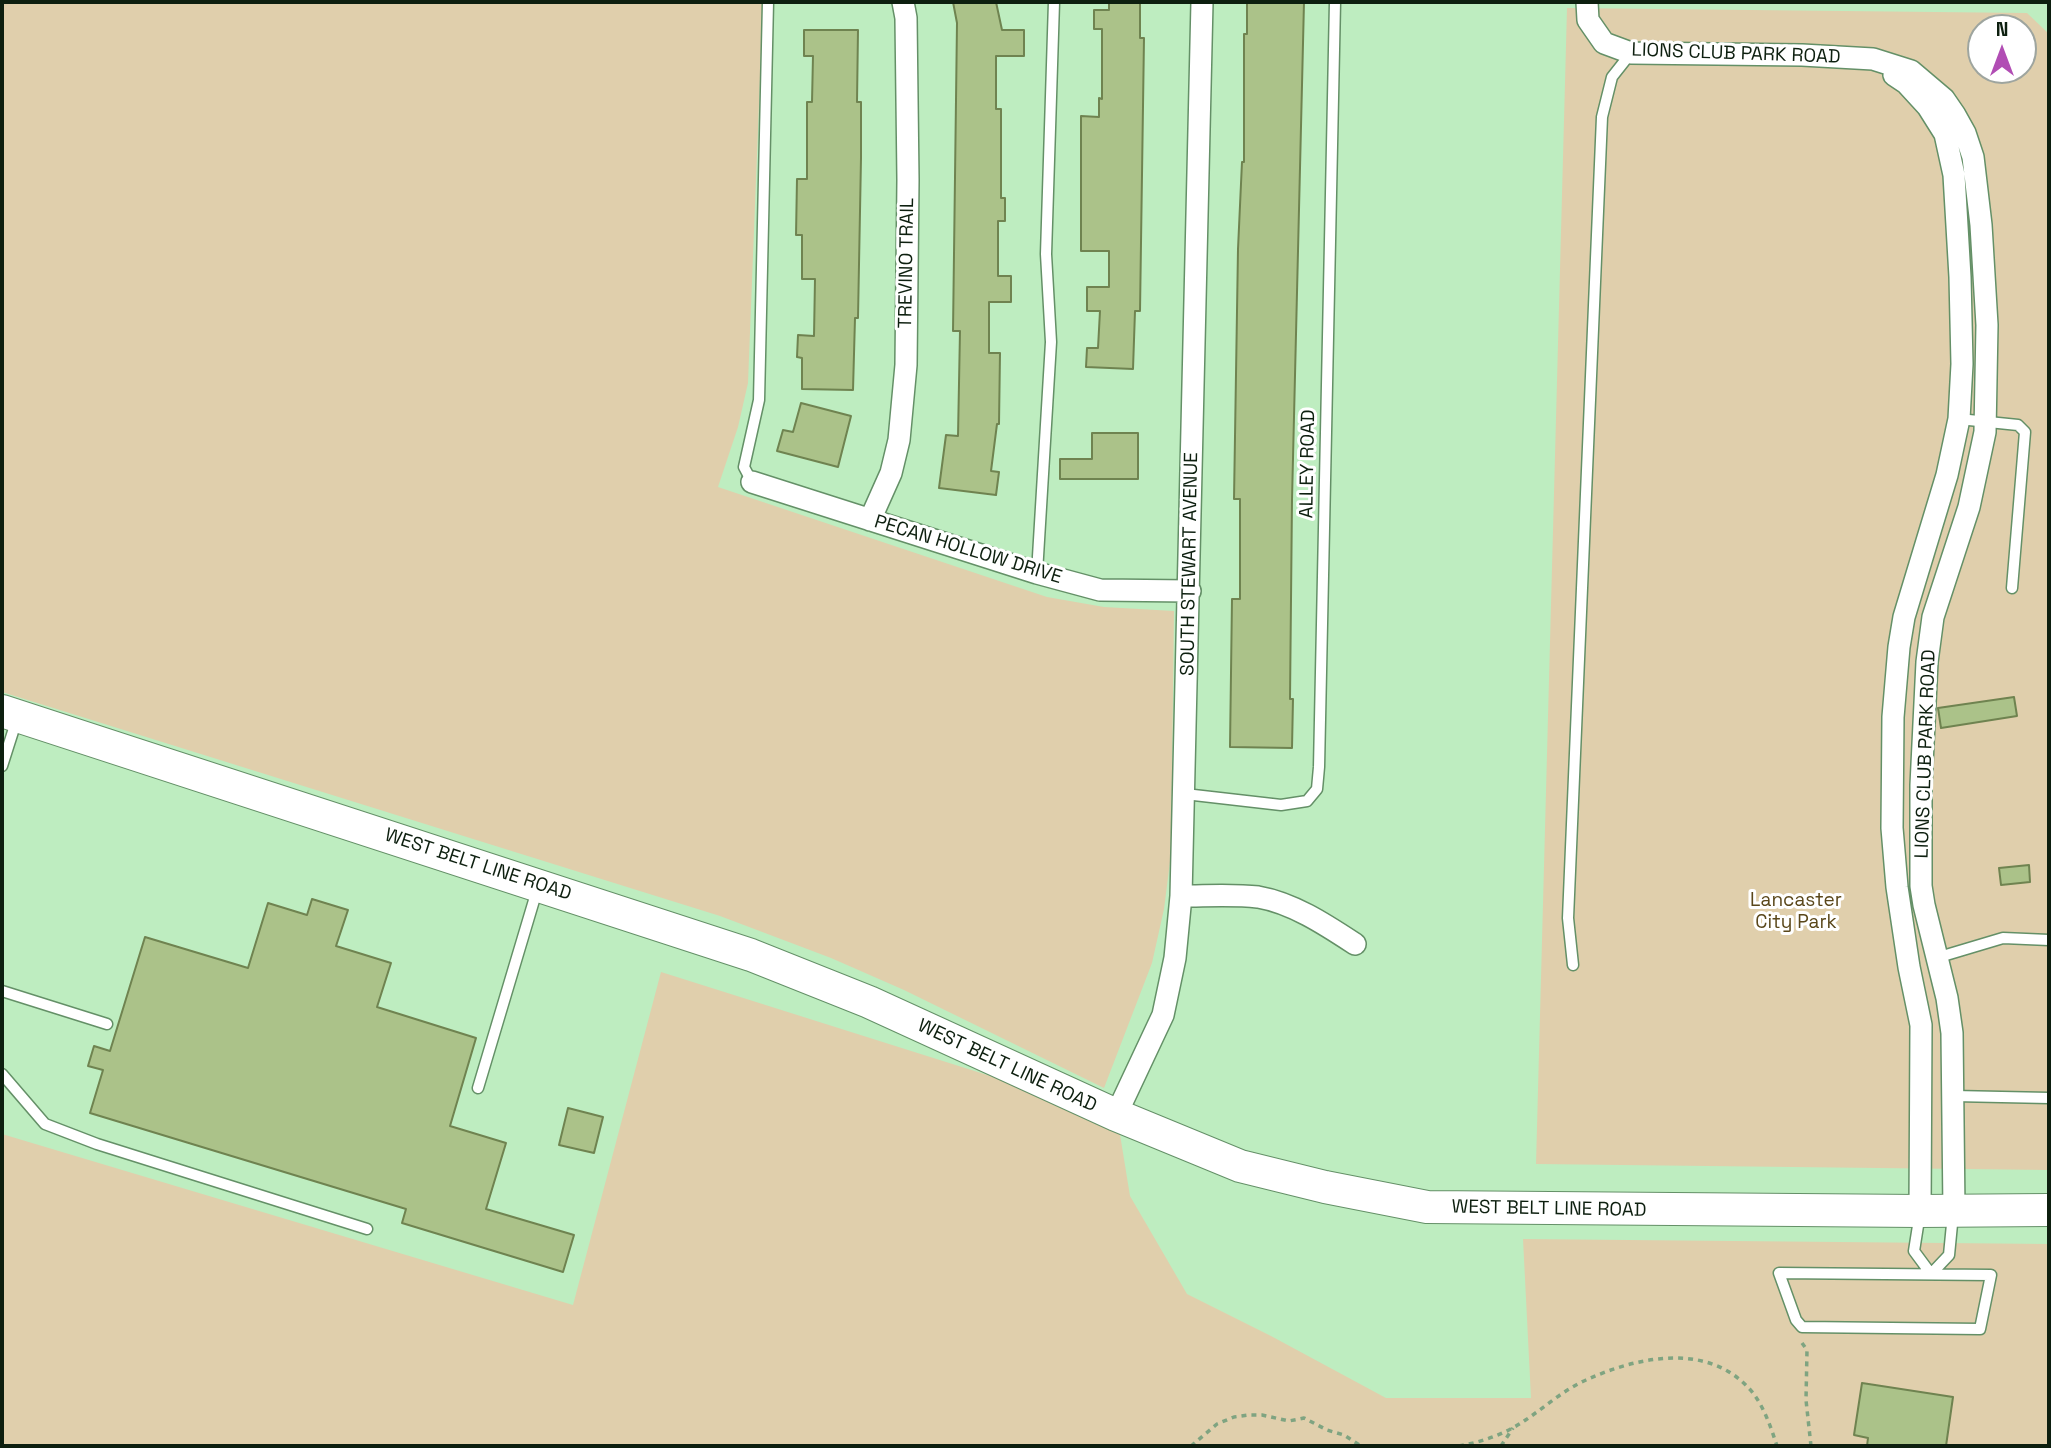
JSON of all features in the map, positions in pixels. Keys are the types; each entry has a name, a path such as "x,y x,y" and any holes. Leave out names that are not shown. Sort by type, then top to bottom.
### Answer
{"main road":[{"name":"WEST BELT LINE ROAD","path":"10,714 751,955 834,988 1116,1115 1240,1166 1325,1187 1427,1207 2049,1210"}],"street":[{"name":"TREVINO TRAIL","path":"870,520 891,473 899,440 906,365 908,180 906,18 903,2"},
{"name":"SOUTH STEWART AVENUE","path":"1116,1115 1163,1015 1175,958 1181,896 1202,2"},
{"name":"LIONS CLUB PARK ROAD","path":"1587,2 1588,20 1604,43 1631,53 1802,55 1873,59 1911,71 1944,99 1965,133 1973,157 1982,225 1987,325 1986,423 1976,481 1933,617 1926,679 1921,785 1921,886 1947,998 1952,1033 1954,1211"},
{"name":"LIONS CLUB PARK ROAD","path":"1873,59 1906,83 1927,107 1945,134 1954,175 1961,289 1959,419 1947,475 1904,617 1893,717 1892,828 1900,910 1921,1025 1920,1211"},
{"name":"PECAN HOLLOW DRIVE","path":"752,482 1038,573 1100,590 1190,591"},
{"path":"1897,678 1926,679"},
{"path":"1181,896 1259,897 1290,907 1322,922 1355,944"},
{"path":"1900,910 1924,905"},
{"path":"1909,967 1936,958"},
{"path":"1921,1096 1954,1096"}],"lane":[{"path":"752,482 744,467 760,387 768,2"},
{"path":"1038,573 1051,342 1046,254 1054,2"},
{"name":"ALLEY ROAD","path":"1185,794 1281,805 1307,802 1317,789 1335,2"},
{"path":"1573,965 1568,918 1602,117 1612,77 1631,53"},
{"path":"1957,225 1982,225"},
{"path":"1961,382 1987,382"},
{"path":"1959,419 2018,425 2025,432 2012,588"},
{"path":"2,766 10,714"},
{"path":"478,1088 538,884"},
{"path":"1936,958 2003,938 2049,940"},
{"path":"2,991 107,1024"},
{"path":"2,1074 46,1124 97,1144 367,1229"},
{"path":"1954,1096 2049,1098"},
{"path":"1920,1211 1914,1251 1931,1274"},
{"path":"1931,1274 1949,1255 1954,1211"},
{"path":"1779,1273 1931,1274 1991,1275 1980,1329 1802,1327 1796,1320 1779,1273"}],"path":[{"path":"1802,1327 1801,1341 1807,1350 1806,1400 1811,1446"},
{"path":"1459,1446 1514,1427 1585,1380 1659,1357 1676,1357 1709,1362 1742,1381 1754,1394 1765,1413 1777,1445 1783,1446"},
{"path":"1191,1446 1217,1424 1234,1417 1262,1415 1289,1421 1304,1418 1344,1435 1361,1446"},
{"path":"1501,1446 1514,1427"}],"green space":[{"path":"2,2 763,2 748,383 738,427 718,487 1047,597 1104,607 1174,611 1171,854 1164,909 1152,963 1104,1088 904,990 831,958 720,916 2,692"},
{"name":"Lancaster City Park","path":"1567,8 2027,13 1967,14 1967,84 2037,84 2037,23 2049,34 2049,1170 1536,1164"},
{"path":"661,972 1117,1116 1130,1196 1187,1294 1386,1398 1531,1398 1523,1239 2049,1244 2049,1446 2,1446 2,1134 573,1305"}],"building":[{"path":"953,2 996,2 1002,30 1024,30 1024,56 996,56 996,109 1001,109 1001,198 1005,198 1005,221 998,221 998,276 1011,276 1011,302 989,302 989,353 1000,353 999,424 991,471 999,472 996,495 939,488 946,435 958,436 960,331 953,331 957,23"},
{"path":"1109,2 1140,2 1140,38 1144,38 1140,311 1135,311 1133,369 1086,367 1087,348 1098,348 1100,311 1087,311 1087,287 1109,287 1109,251 1081,251 1081,116 1099,117 1099,98 1102,99 1102,29 1094,29 1094,10 1109,10"},
{"path":"1247,2 1304,2 1292,500 1292,748 1230,747 1232,599 1240,599 1240,499 1234,499 1238,249 1244,162 1244,34 1247,34"},
{"path":"804,30 858,30 857,102 861,102 861,158 858,318 855,318 853,390 802,389 802,358 797,357 798,335 814,336 815,279 802,279 802,235 796,235 797,179 807,179 807,102 812,102 813,56 804,56"},
{"path":"801,403 851,416 838,467 777,451 783,430 793,432"},
{"path":"1092,433 1138,433 1138,479 1060,479 1060,459 1092,459"},
{"path":"2014,697 2017,716 1941,728 1938,708"},
{"path":"2029,865 2030,882 2001,885 1999,868"},
{"path":"312,899 348,910 336,946 391,963 377,1007 476,1038 450,1126 506,1143 486,1209 574,1235 563,1272 402,1223 406,1209 90,1113 103,1070 88,1066 94,1046 110,1051 145,937 248,968 268,903 307,915"},
{"path":"568,1108 603,1117 594,1153 559,1145"},
{"path":"1862,1383 1953,1397 1946,1446 1867,1446 1868,1438 1854,1435"}]}
